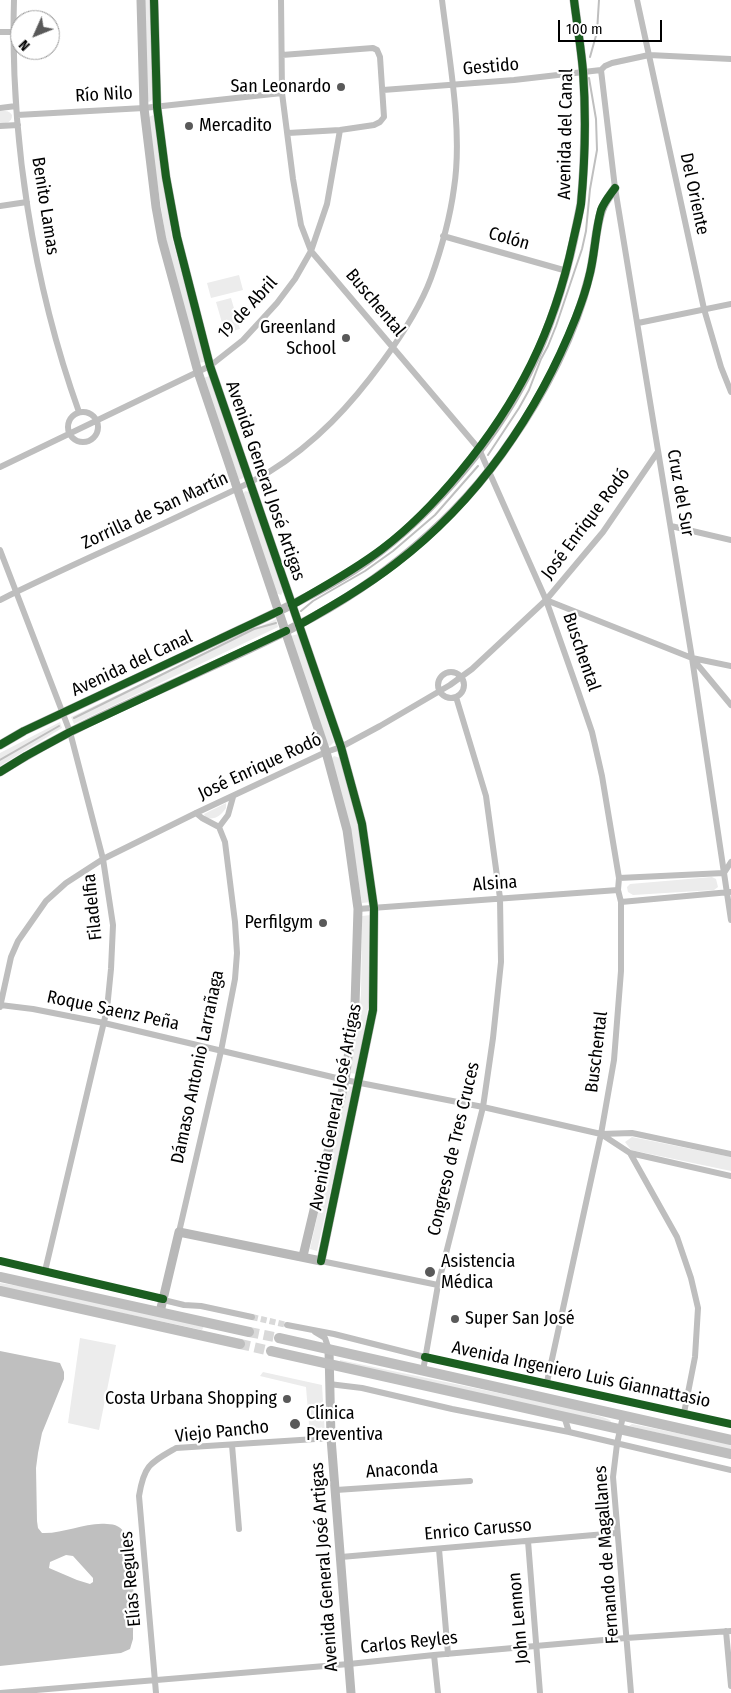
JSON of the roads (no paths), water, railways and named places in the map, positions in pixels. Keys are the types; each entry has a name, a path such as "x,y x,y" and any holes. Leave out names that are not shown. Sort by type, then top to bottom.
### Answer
{"main road":[{"path":"0,1277 249,1332"},
{"path":"0,1291 240,1344"},
{"name":"Avenida Ingeniero Luis Giannattasio","path":"279,1338 731,1440"},
{"path":"271,1351 731,1454"}],"street":[{"name":"Avenida General José Artigas","path":"141,0 144,108 156,208 162,240 198,372 326,752 346,830 358,909 355,1005 345,1080 303,1256"},
{"name":"Avenida General José Artigas","path":"154,0 157,107 166,177 177,237 210,366 340,747 362,824 374,908 373,1010 321,1261"},
{"name":"Buschental","path":"281,0 282,93 301,225 311,251 479,449 546,600 592,732 602,776 619,878 618,890 621,902 621,971 614,1060 601,1134 547,1382"},
{"name":"Zorrilla de San Martín","path":"0,600 269,472 301,450 327,428 359,394 393,348 410,323 431,279 454,188 457,152 456,121 442,0"},
{"name":"Avenida del Canal","path":"0,745 24,731 279,611 353,570 384,548 412,524 438,498 479,449 514,398 528,372 548,325 567,271 582,189 584,127 583,72 574,0"},
{"name":"Del Oriente","path":"637,0 704,309 731,392"},
{"path":"282,55 373,48 378,50 380,57 383,90 384,117 374,125 340,130 288,133"},
{"name":"Gestido","path":"383,90 601,70 612,63 648,55 731,59"},
{"name":"Benito Lamas","path":"14,60 16,106 26,202 49,310 68,380 79,412"},
{"name":"Cruz del Sur","path":"601,70 615,188 692,658 724,873 729,892 731,920"},
{"name":"Río Nilo","path":"17,115 157,107 282,93"},
{"path":"0,108 16,106"},
{"path":"0,126 18,125"},
{"name":"19 de Abril","path":"0,467 210,366 243,340 277,303 295,279 311,251 327,204 340,130"},
{"name":"Avenida del Canal","path":"0,772 70,732 299,625 363,587 425,539 488,472 528,417 568,337 590,277 601,209 615,188"},
{"path":"0,206 26,202"},
{"name":"Colón","path":"443,236 567,271"},
{"path":"638,322 731,304"},
{"path":"79,412 89,413 97,420 98,429 90,440 81,441 70,433 70,420 79,412"},
{"name":"José Enrique Rodó","path":"0,1006 11,957 30,922 46,900 66,883 102,859 196,813 340,747 380,726 440,691 472,669 546,600 603,532 658,453"},
{"path":"671,526 731,540"},
{"name":"Filadelfia","path":"0,550 70,732 102,859 113,925 107,1010 45,1270"},
{"path":"546,600 692,658 731,666"},
{"path":"692,658 731,704"},
{"path":"453,672 461,676 464,686 456,697 447,697 440,691 438,681 444,674 453,672"},
{"name":"Congreso de Tres Cruces","path":"423,1371 438,1285 483,1107 501,962 500,898 486,796 456,697"},
{"path":"196,813 219,826 228,815 233,797"},
{"name":"Dámaso Antonio Larrañaga","path":"160,1312 221,1051 235,979 237,953 230,877 225,842 219,826"},
{"path":"619,878 724,873 731,862"},
{"name":"Alsina","path":"358,909 618,890"},
{"path":"621,902 729,892"},
{"name":"Roque Saenz Peña","path":"0,1006 33,1009 104,1023 345,1080 483,1107 601,1134 632,1133 731,1154"},
{"name":"Roque Saenz Peña","path":"601,1134 630,1154 731,1176"},
{"path":"630,1154 677,1237 691,1278 698,1308 695,1357 684,1413"},
{"path":"179,1232 438,1285"},
{"path":"0,1261 45,1270 184,1305 201,1306 252,1317"},
{"name":"Avenida Ingeniero Luis Giannattasio","path":"287,1325 731,1424"},
{"path":"302,1327 325,1338 329,1350"},
{"name":"Avenida General José Artigas","path":"329,1350 331,1438 352,1693"},
{"path":"329,1384 362,1388 452,1409 569,1432 731,1470"},
{"path":"564,1416 569,1432"},
{"name":"Fernando de Magallanes","path":"623,1416 613,1477 631,1693"},
{"name":"Viejo Pancho","path":"150,1465 176,1448 331,1438"},
{"path":"232,1445 239,1529"},
{"name":"Elías Regules","path":"150,1465 142,1479 139,1496 156,1693"},
{"name":"Anaconda","path":"336,1490 470,1481"},
{"name":"Enrico Carusso","path":"341,1556 617,1533"},
{"name":"John Lennon","path":"528,1541 540,1693"},
{"path":"439,1549 448,1654"},
{"path":"729,1631 731,1686"},
{"name":"Carlos Reyles","path":"0,1693 349,1664 626,1638 729,1631"},
{"path":"434,1655 438,1693"}],"waterway":[{"path":"590,57 597,32 599,0"},
{"path":"488,455 529,390 556,326 582,249 597,150 596,119 589,78"},
{"path":"301,611 313,601 365,571 393,551 435,515 478,466"},
{"path":"74,718 254,629 276,623"},
{"path":"0,760 59,726"}],"tunnel":[{"path":"252,1317 287,1325"},
{"path":"249,1332 279,1338"},
{"path":"240,1344 271,1351"}],"place":[{"name":"San Leonardo","path":"341,87"},
{"name":"Mercadito","path":"189,126"},
{"name":"Greenland School","path":"346,338"},
{"name":"Perfilgym","path":"323,923"},
{"name":"Asistencia Médica","path":"430,1272"},
{"name":"Super San José","path":"455,1319"},
{"name":"Costa Urbana Shopping","path":"287,1399"},
{"name":"Clínica Preventiva","path":"295,1424"}]}
